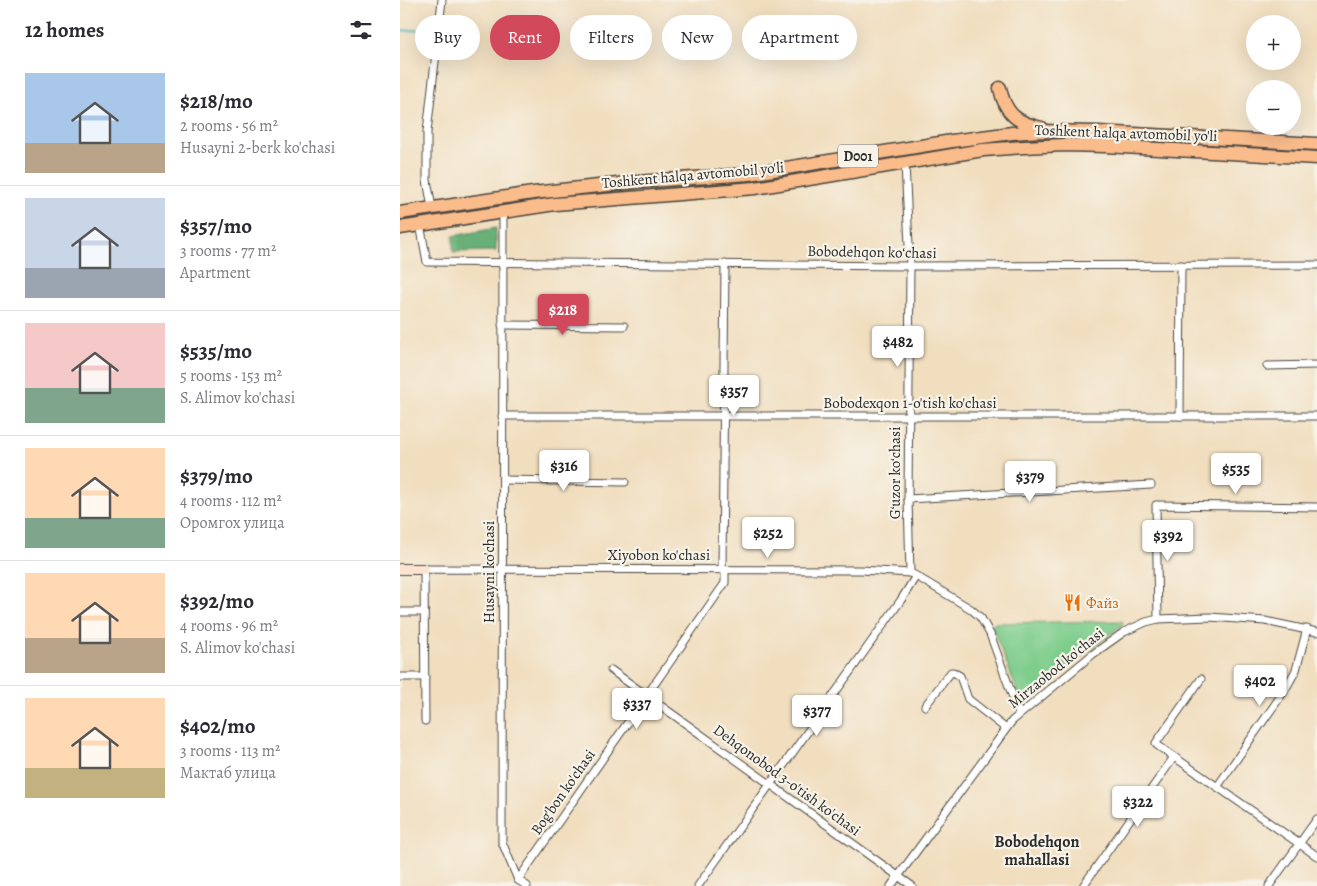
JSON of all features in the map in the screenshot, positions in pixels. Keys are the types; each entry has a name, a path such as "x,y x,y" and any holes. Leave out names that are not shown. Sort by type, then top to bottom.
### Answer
{"highway":[{"path":"1000,88 1007,110 1016,118 1035,126 1056,131"},
{"name":"Toshkent halqa avtomobil yo'li","path":"400,214 533,193 636,182 749,174 997,135 1056,131 1317,144"},
{"path":"1225,152 1226,138"},
{"name":"Toshkent halqa avtomobil yo'li","path":"400,228 555,204 738,190 983,150 1064,145 1317,158"},
{"path":"636,182 637,197"}],"street":[{"path":"432,208 427,180 427,132 442,0"},
{"name":"Gʻuzor koʻchasi","path":"905,163 910,266 908,499 913,575"},
{"name":"Husayni ko'chasi","path":"502,212 502,842 518,880"},
{"name":"Bobodehqon koʻchasi","path":"420,224 427,262 910,266 1317,264"},
{"name":"Bog'bon ko'chasi","path":"518,880 725,583 723,417 725,264"},
{"path":"1180,416 1181,265"},
{"path":"502,325 624,326"},
{"path":"1266,366 1317,365"},
{"name":"Bobodexqon 1-o'tish ko'chasi","path":"502,416 1317,416"},
{"path":"503,480 625,482"},
{"path":"908,499 1151,485"},
{"path":"1158,619 1156,505 1317,507"},
{"name":"Xiyobon ko'chasi","path":"400,569 861,570 913,575 971,609 981,618 990,634 1019,714"},
{"path":"424,569 426,721"},
{"path":"698,886 770,785 913,575"},
{"path":"400,612 424,612"},
{"name":"Mirzaobod ko'chasi","path":"891,886 1005,728 1019,714 1108,642 1135,626 1158,619 1210,617 1265,621 1317,632"},
{"path":"1217,787 1285,690 1296,670 1307,629"},
{"name":"Dehqonobod 3-o'tish ko'chasi","path":"610,670 912,886"},
{"path":"926,706 951,672 953,672 960,676 968,699 1005,728"},
{"path":"400,677 425,677"},
{"path":"1201,679 1156,743 1159,748 1317,856"},
{"path":"1083,886 1174,757"},
{"path":"1269,886 1317,819"},
{"path":"518,880 527,886"}],"green space":[{"path":"1072,135 1214,143 1213,148 1072,141 772,182 648,193 647,188 771,177 1001,139"},
{"path":"632,190 632,193 400,224 400,219 458,209"},
{"path":"496,228 496,251 453,252 453,236"},
{"path":"1122,621 1123,624 1022,703 992,626 995,623"}],"waterway":[{"path":"400,31 415,30"}],"place":[{"name":"Файз","path":"1072,603"}],"district":[{"name":"Bobodehqon mahallasi","path":"1037,851"}]}
